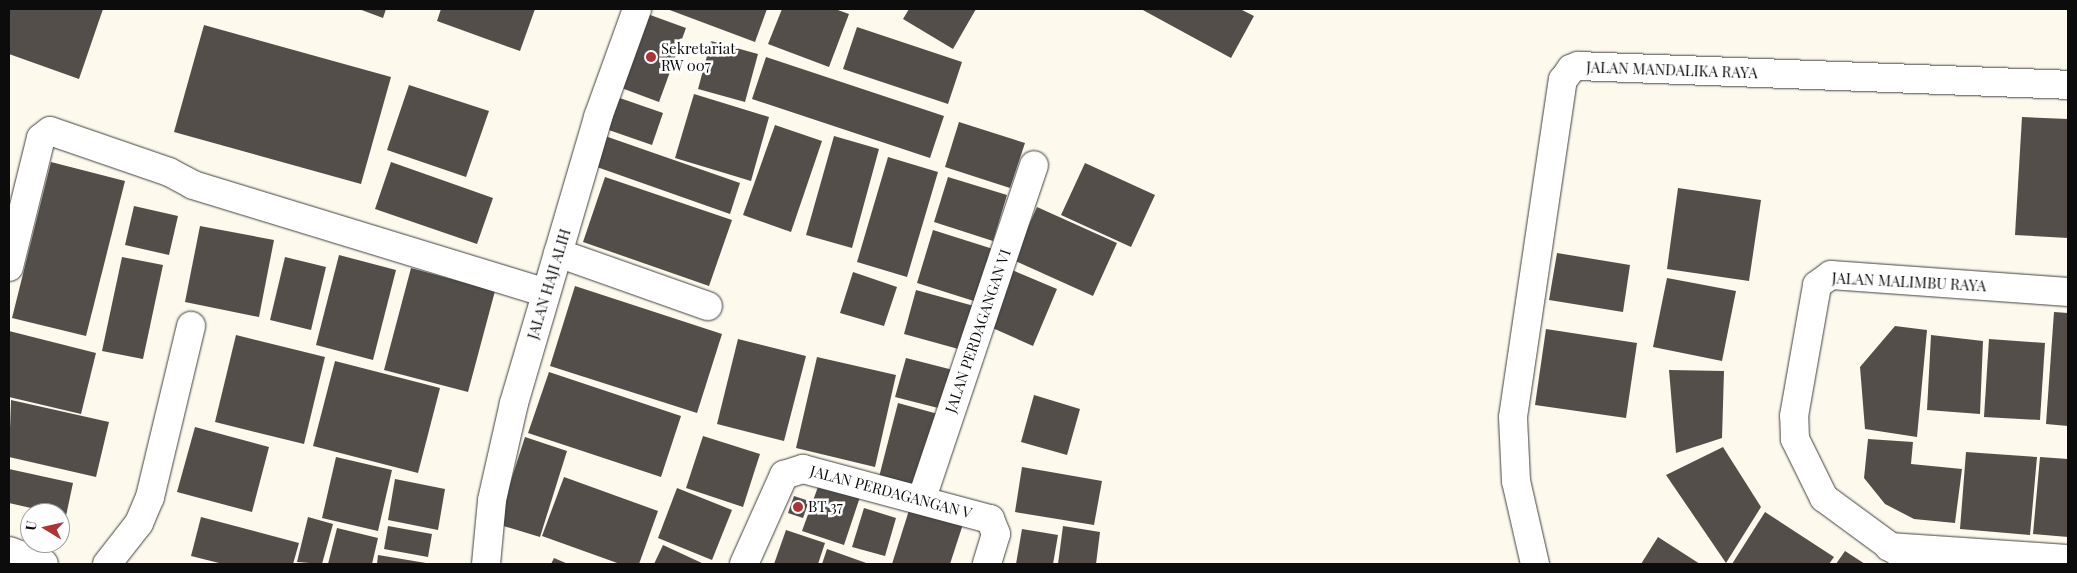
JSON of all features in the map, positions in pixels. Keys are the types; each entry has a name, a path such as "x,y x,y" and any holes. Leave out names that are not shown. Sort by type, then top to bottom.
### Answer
{"street":[{"name":"JALAN HAJI ALIH","path":"486,564 492,500 546,293 598,117 637,9"},
{"name":"JALAN MANDALIKA RAYA","path":"1535,564 1516,481 1513,418 1564,80 1571,69 1588,66 2068,85"},
{"path":"9,267 41,138 50,131 169,172 193,185 546,293"},
{"name":"JALAN PERDAGANGAN VI","path":"922,498 1034,165"},
{"path":"558,253 708,306"},
{"name":"JALAN MALIMBU RAYA","path":"1914,564 1819,493 1794,439 1794,416 1817,285 1831,275 2068,292"},
{"path":"107,564 139,523 150,497 191,326"},
{"name":"JALAN PERDAGANGAN V","path":"744,564 784,475 802,469 922,498 994,522 996,534 987,564"},
{"path":"1890,547 2068,559"},
{"path":"9,551 44,564"}],"building":[{"path":"9,9 103,9 79,79 9,54"},
{"path":"359,9 386,9 383,18"},
{"path":"441,9 535,9 520,51 437,21"},
{"path":"667,9 767,9 755,42"},
{"path":"782,9 835,9 849,14 829,67 768,44"},
{"path":"909,9 976,9 953,49 903,19"},
{"path":"1141,9 1240,9 1254,16 1231,58"},
{"name":"Sekretariat RW 007","path":"642,12 686,28 659,102 616,86"},
{"path":"204,25 391,77 361,184 174,132"},
{"path":"857,27 962,62 948,104 843,69"},
{"path":"711,41 758,54 745,102 698,89"},
{"path":"766,57 944,116 930,158 752,99"},
{"path":"409,85 489,111 466,177 387,150"},
{"path":"694,94 769,117 751,181 675,158"},
{"path":"614,96 663,113 652,145 603,128"},
{"path":"2022,117 2068,119 2068,238 2015,235"},
{"path":"959,122 1025,143 1010,188 945,167"},
{"path":"775,125 822,141 791,232 743,215"},
{"path":"605,136 740,183 730,214 594,166"},
{"path":"834,136 879,149 852,248 806,235"},
{"path":"888,157 938,172 907,277 857,262"},
{"path":"51,162 125,181 86,336 12,318"},
{"path":"391,162 493,198 477,244 375,209"},
{"path":"1085,163 1155,195 1131,247 1061,215"},
{"path":"605,177 732,220 709,286 583,242"},
{"path":"948,177 1007,195 993,241 934,222"},
{"path":"1678,188 1761,200 1749,281 1667,269"},
{"path":"134,206 178,216 169,255 125,245"},
{"path":"1037,207 1117,243 1093,296 1013,260"},
{"path":"200,226 274,240 259,317 185,302"},
{"path":"933,230 993,249 977,302 917,283"},
{"path":"1557,253 1630,265 1623,312 1549,300"},
{"path":"339,255 396,270 373,360 316,345"},
{"path":"122,257 163,265 143,359 102,351"},
{"path":"285,257 326,267 311,330 270,320"},
{"path":"411,268 495,291 468,392 384,370"},
{"path":"1012,270 1057,289 1033,346 988,326"},
{"path":"853,272 897,287 884,326 840,313"},
{"path":"1667,278 1736,291 1722,361 1653,347"},
{"path":"575,286 722,334 697,413 550,366"},
{"path":"916,290 974,306 962,350 904,334"},
{"path":"2054,312 2068,313 2068,426 2046,424"},
{"path":"1895,326 1927,330 1917,437 1865,429 1860,367"},
{"path":"1546,329 1637,343 1626,418 1535,405"},
{"path":"9,331 96,353 81,414 9,397"},
{"path":"236,335 325,357 304,444 215,422"},
{"path":"1931,335 1983,341 1980,414 1927,410"},
{"path":"738,339 806,356 784,441 717,424"},
{"path":"1989,339 2045,343 2040,420 1984,417"},
{"path":"817,357 896,375 875,467 796,448"},
{"path":"906,358 957,371 946,410 895,397"},
{"path":"335,361 440,388 418,473 313,446"},
{"path":"1669,370 1724,371 1722,438 1676,453"},
{"path":"549,372 681,416 661,477 528,433"},
{"path":"1034,395 1080,409 1067,455 1021,442"},
{"path":"11,400 109,422 96,477 9,457"},
{"path":"898,403 938,414 920,488 879,477"},
{"path":"195,427 269,447 252,512 177,492"},
{"path":"703,436 760,454 743,507 686,488"},
{"path":"525,437 567,451 540,537 497,524"},
{"path":"1868,439 1913,442 1911,464 1962,469 1955,523 1914,519 1885,504 1864,478"},
{"path":"1723,447 1761,507 1726,563 1666,475"},
{"path":"1966,452 2037,457 2030,535 1960,529"},
{"path":"336,457 392,470 378,531 322,518"},
{"path":"2040,457 2068,459 2068,537 2033,534"},
{"path":"1022,467 1102,481 1094,525 1015,512"},
{"path":"9,469 73,483 69,503 20,503 20,506 9,503"},
{"path":"564,477 658,511 639,564 620,564 542,536"},
{"path":"395,479 445,489 438,530 388,520"},
{"path":"819,484 860,497 844,545 802,531"},
{"path":"677,488 732,510 712,560 658,538"},
{"name":"BT 37","path":"794,496 809,501 803,518 788,513"},
{"path":"911,504 964,521 950,564 892,564"},
{"path":"864,508 896,518 885,556 852,547"},
{"path":"1765,512 1834,557 1829,564 1732,564"},
{"path":"201,517 299,543 293,564 223,564 191,556"},
{"path":"308,517 333,524 322,564 297,562"},
{"path":"388,526 432,534 428,557 384,549"},
{"path":"1063,526 1100,532 1096,564 1058,564"},
{"path":"337,528 378,538 372,564 328,564"},
{"path":"1022,529 1058,535 1053,564 1016,564"},
{"path":"786,530 825,543 818,564 774,564"},
{"path":"1658,537 1700,564 1641,564"},
{"path":"663,545 704,564 654,564"},
{"path":"827,549 869,564 822,564"},
{"path":"1845,551 1865,564 1836,564"},
{"path":"378,555 426,563 426,564 377,564"},
{"path":"554,558 568,564 551,564"}],"place":[{"name":"Sekretariat RW 007","path":"651,57"},
{"name":"BT 37","path":"798,507"}]}
